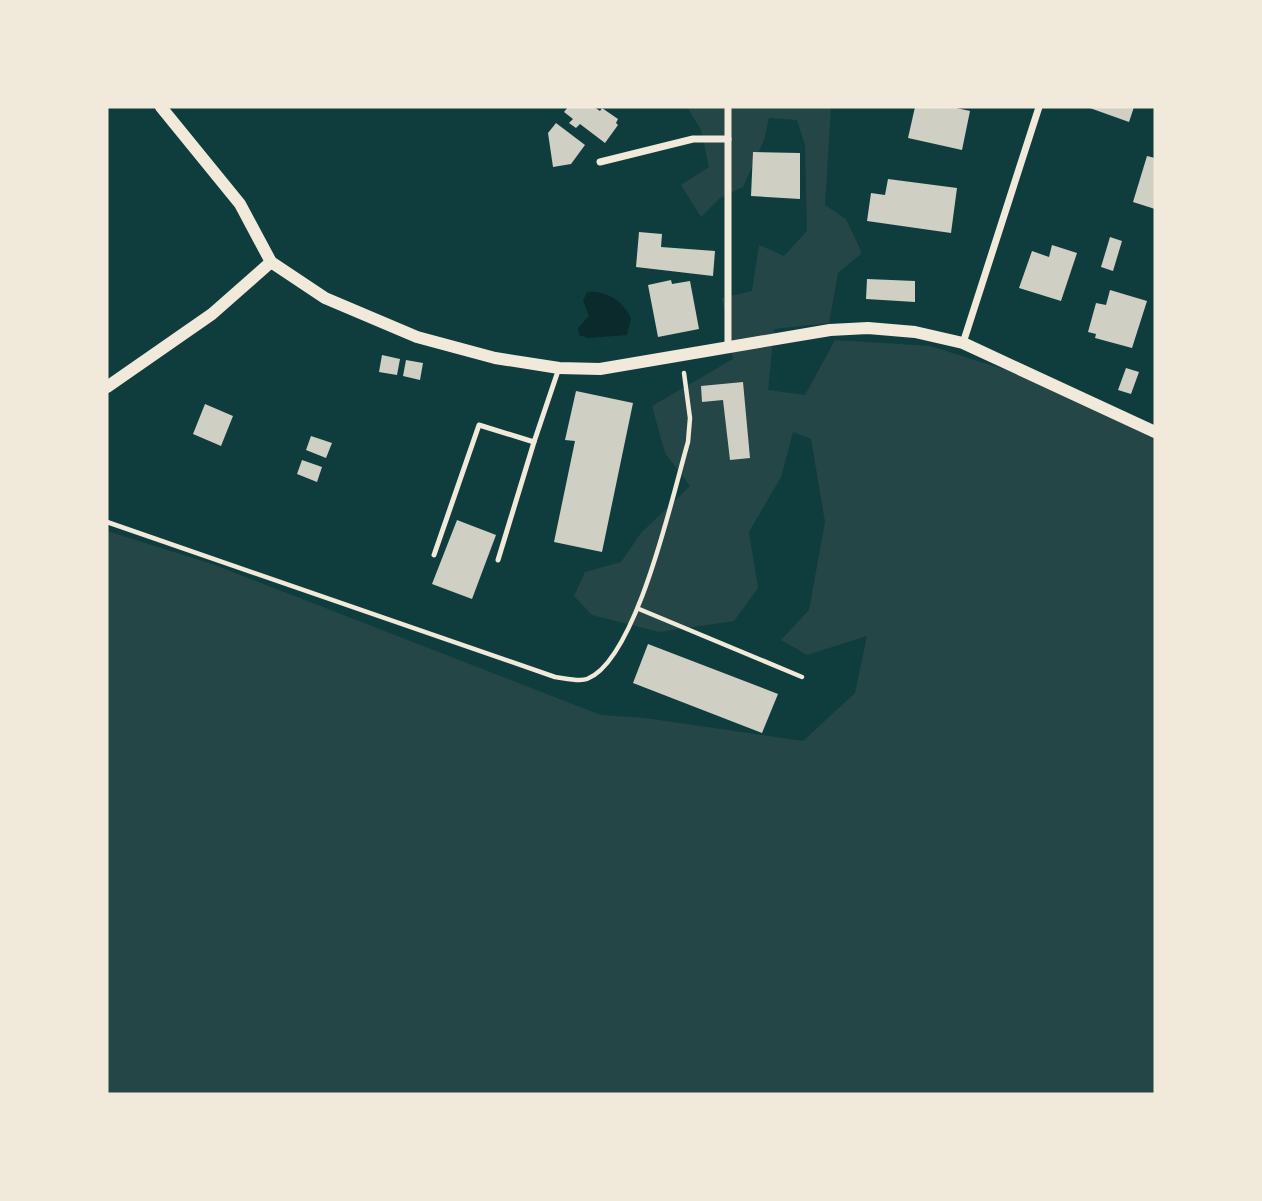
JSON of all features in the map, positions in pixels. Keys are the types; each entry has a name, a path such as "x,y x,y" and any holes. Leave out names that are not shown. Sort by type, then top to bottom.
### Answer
{"street":[{"path":"161,107 240,204 271,262 325,298 417,337 495,358 559,368 600,369 681,358 728,346 830,330 869,328 915,332 963,342 1155,432"},
{"path":"728,107 728,346"},
{"path":"963,342 1039,107"},
{"path":"600,162 692,139 728,139"},
{"path":"107,387 212,314 271,262"}],"lane":[{"path":"498,559 559,368"},
{"path":"434,555 480,425 534,442"}],"path":[{"path":"107,522 555,677 586,680 602,669 639,609 688,442 690,418 681,358"},
{"path":"639,609 803,677"}],"shaded area":[{"path":"687,107 831,107 825,205 846,219 862,253 838,273 829,323 774,329 768,390 805,395 835,340 930,346 1016,373 1155,439 1155,1094 107,1094 107,531 212,564 601,715 645,718 803,741 855,693 867,636 807,655 781,640 809,610 825,522 811,439 793,432 781,477 749,532 758,588 734,621 659,632 592,615 574,596 585,572 621,562 641,533 690,486 665,453 652,406 733,359 722,298 752,291 759,245 784,256 807,231 805,145 797,120 769,118 764,140 743,187 720,198 701,217 681,185 709,167 701,130"},
{"path":"587,292 607,295 623,306 631,318 627,335 588,338 579,335 578,328 589,316 583,301"}],"building":[{"path":"568,107 594,107 600,111 602,108 618,119 618,125 605,143 580,124 576,128 569,123 573,119 564,112"},
{"path":"915,107 952,107 970,111 962,150 908,138"},
{"path":"1087,107 1134,107 1129,122"},
{"path":"556,123 585,145 571,164 553,167 548,133"},
{"path":"753,152 800,153 800,199 751,196"},
{"path":"1147,156 1155,158 1155,209 1133,202"},
{"path":"888,179 957,188 951,233 867,221 871,193 885,195"},
{"path":"639,232 662,234 661,247 715,251 713,276 636,267"},
{"path":"1110,237 1122,241 1113,271 1101,267"},
{"path":"1052,245 1077,253 1061,301 1019,288 1032,251 1049,257"},
{"path":"867,279 915,281 915,302 866,299"},
{"path":"671,280 672,284 690,281 699,329 658,337 648,285"},
{"path":"1110,290 1147,301 1132,348 1095,338 1096,334 1088,332 1096,303 1106,305"},
{"path":"382,355 400,359 397,375 379,372"},
{"path":"406,360 423,363 420,380 403,376"},
{"path":"1126,368 1139,372 1131,394 1118,390"},
{"path":"743,382 750,458 730,460 723,400 702,402 701,386"},
{"path":"576,391 633,403 602,552 554,542 575,441 565,440"},
{"path":"205,404 233,416 221,446 193,434"},
{"path":"311,436 332,443 326,458 306,450"},
{"path":"302,460 322,467 317,482 297,474"},
{"path":"457,520 496,535 472,599 432,584"},
{"path":"648,644 778,694 762,733 633,683"}]}
